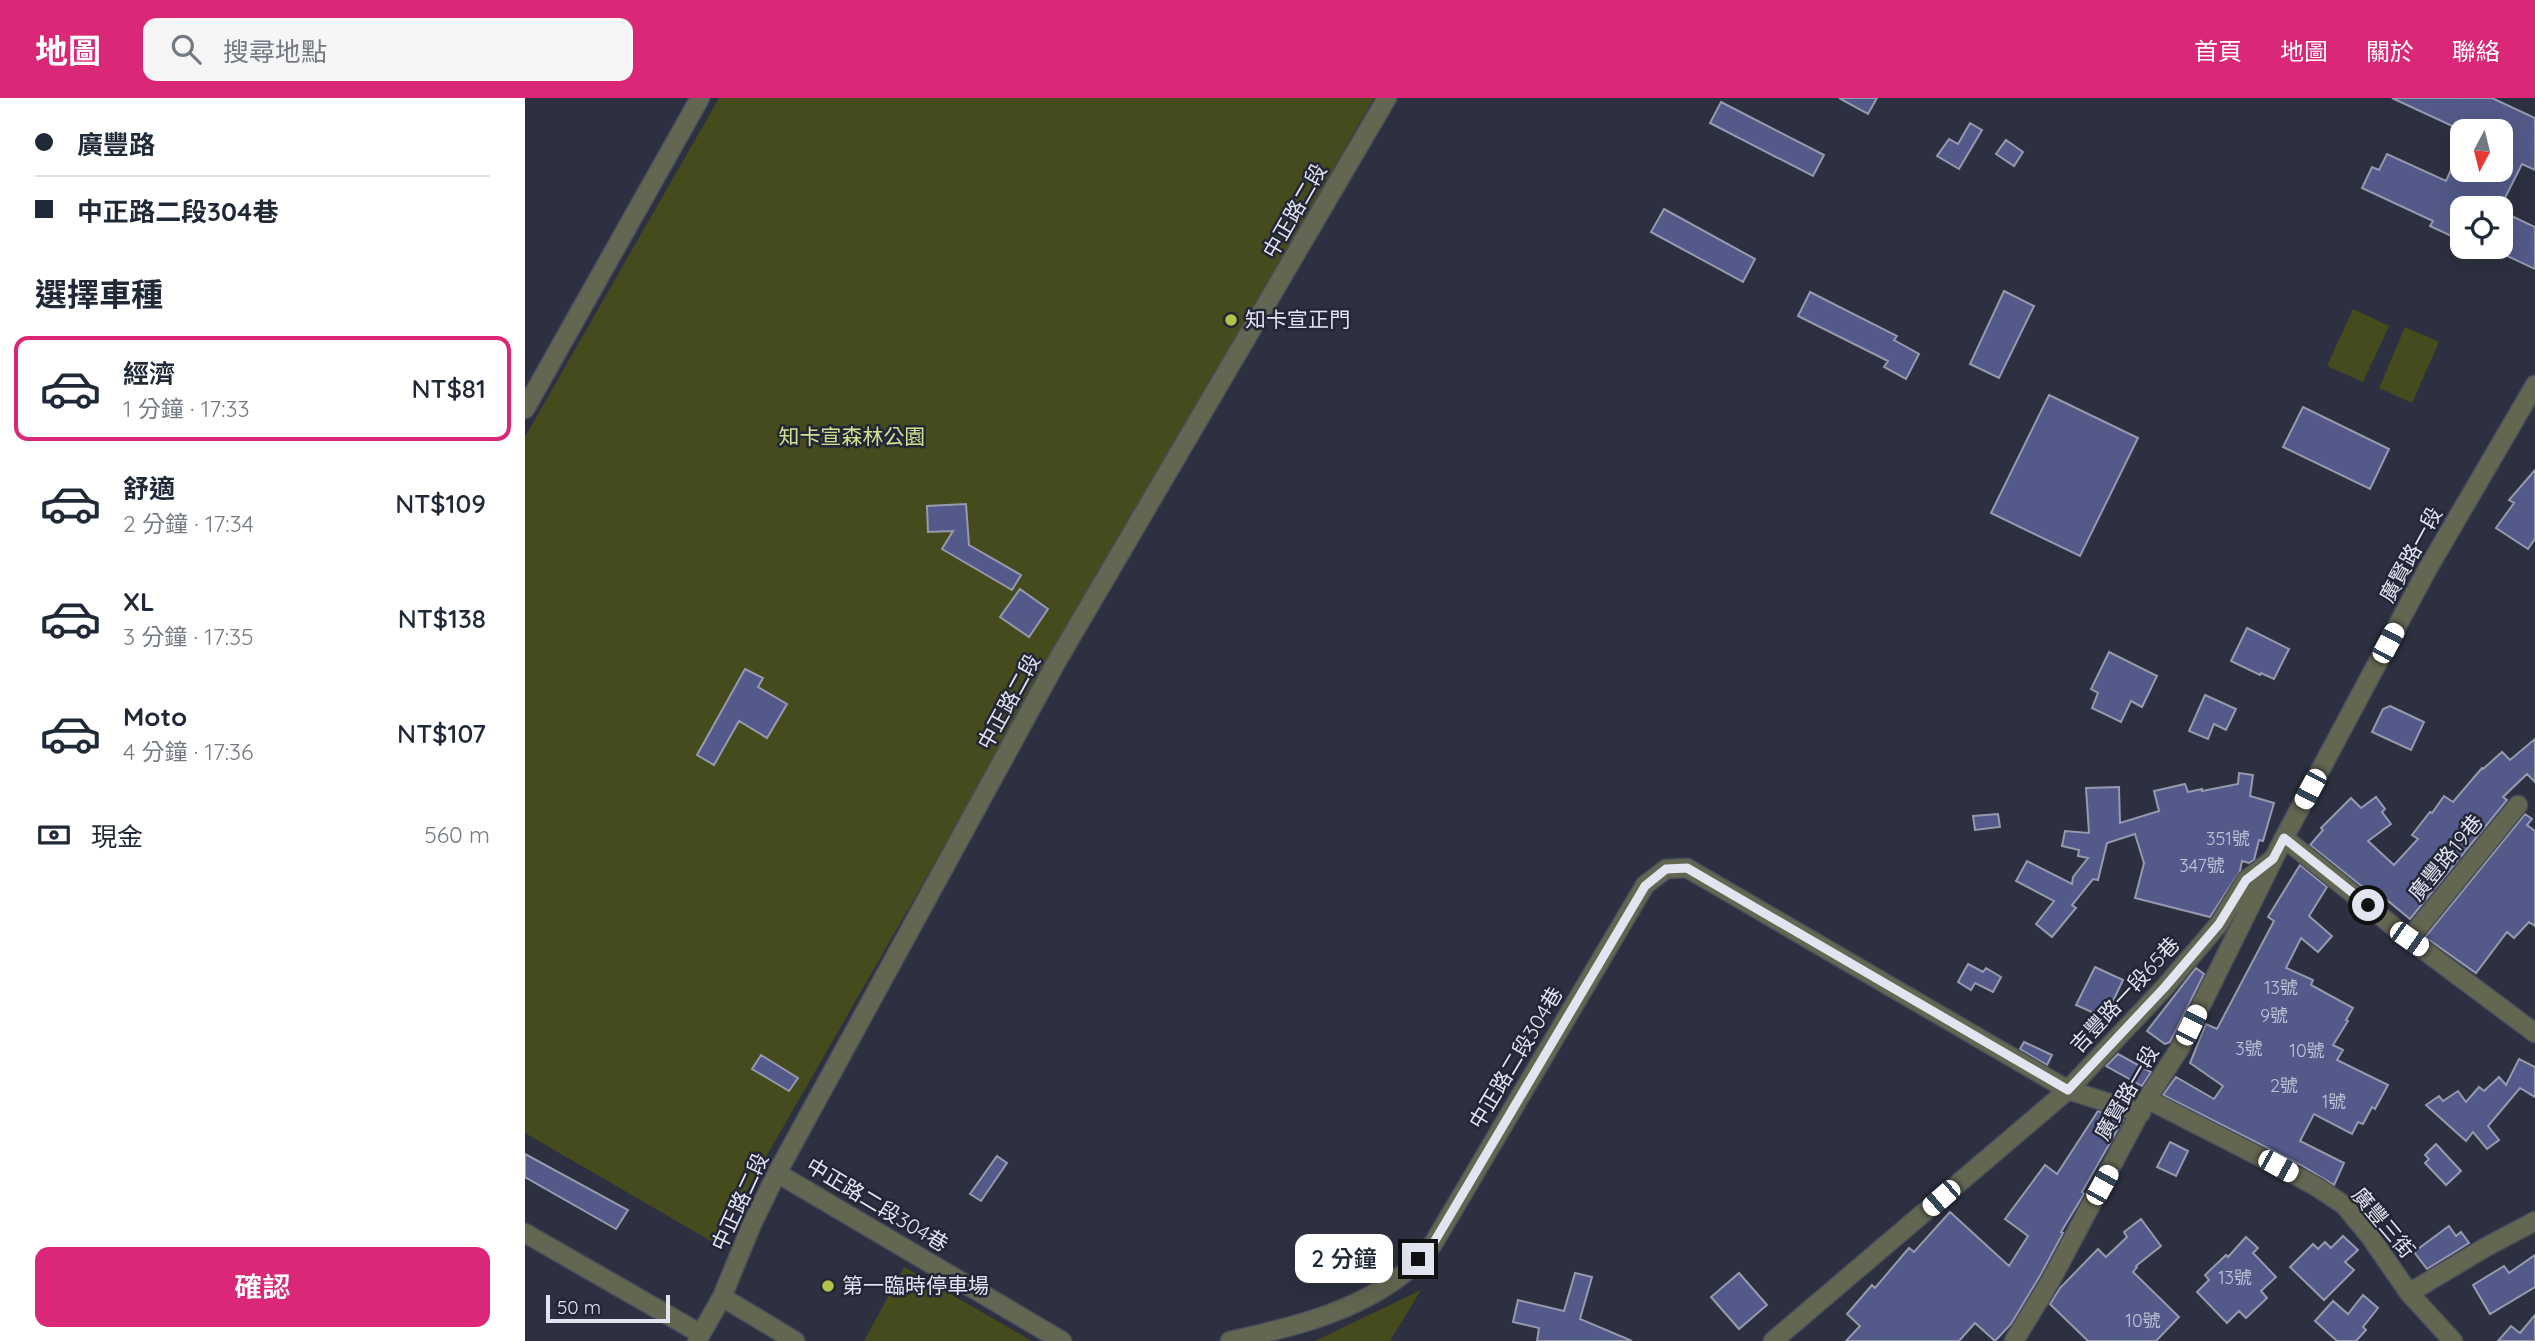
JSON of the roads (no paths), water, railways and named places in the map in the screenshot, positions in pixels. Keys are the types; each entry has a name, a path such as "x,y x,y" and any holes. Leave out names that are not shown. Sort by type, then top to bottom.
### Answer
{"street":[{"path":"525,410 532,380 700,98"},
{"name":"中正路二段","path":"699,1337 722,1297 777,1173 1057,661 1387,98"},
{"name":"廣賢路一段","path":"2014,1341 2051,1280 2144,1106 2180,1048 2273,859 2427,570 2535,385"},
{"name":"廣豐路19巷","path":"2409,939 2518,805"},
{"path":"2284,838 2409,939 2535,1033"},
{"name":"吉豐路一段65巷","path":"1773,1341 2068,1090 2164,988 2219,924 2246,880 2273,859"},
{"name":"中正路二段304巷","path":"1230,1341 1303,1324 1357,1302 1402,1275 1433,1244 1645,886 1666,869 1687,868 1834,953"},
{"name":"廣豐三街","path":"1834,953 2068,1090 2144,1106 2278,1166 2317,1187 2344,1205 2369,1235 2409,1293 2453,1341"},
{"name":"中正路二段304巷","path":"777,1173 1062,1341"},
{"path":"2409,1293 2535,1221"},
{"path":"525,1233 699,1337"},
{"path":"722,1297 795,1341"}],"place":[{"name":"知卡宣正門","path":"1231,320"},
{"name":"第一臨時停車場","path":"828,1286"}],"park label":[{"name":"知卡宣森林公園","path":"852,437"}]}
